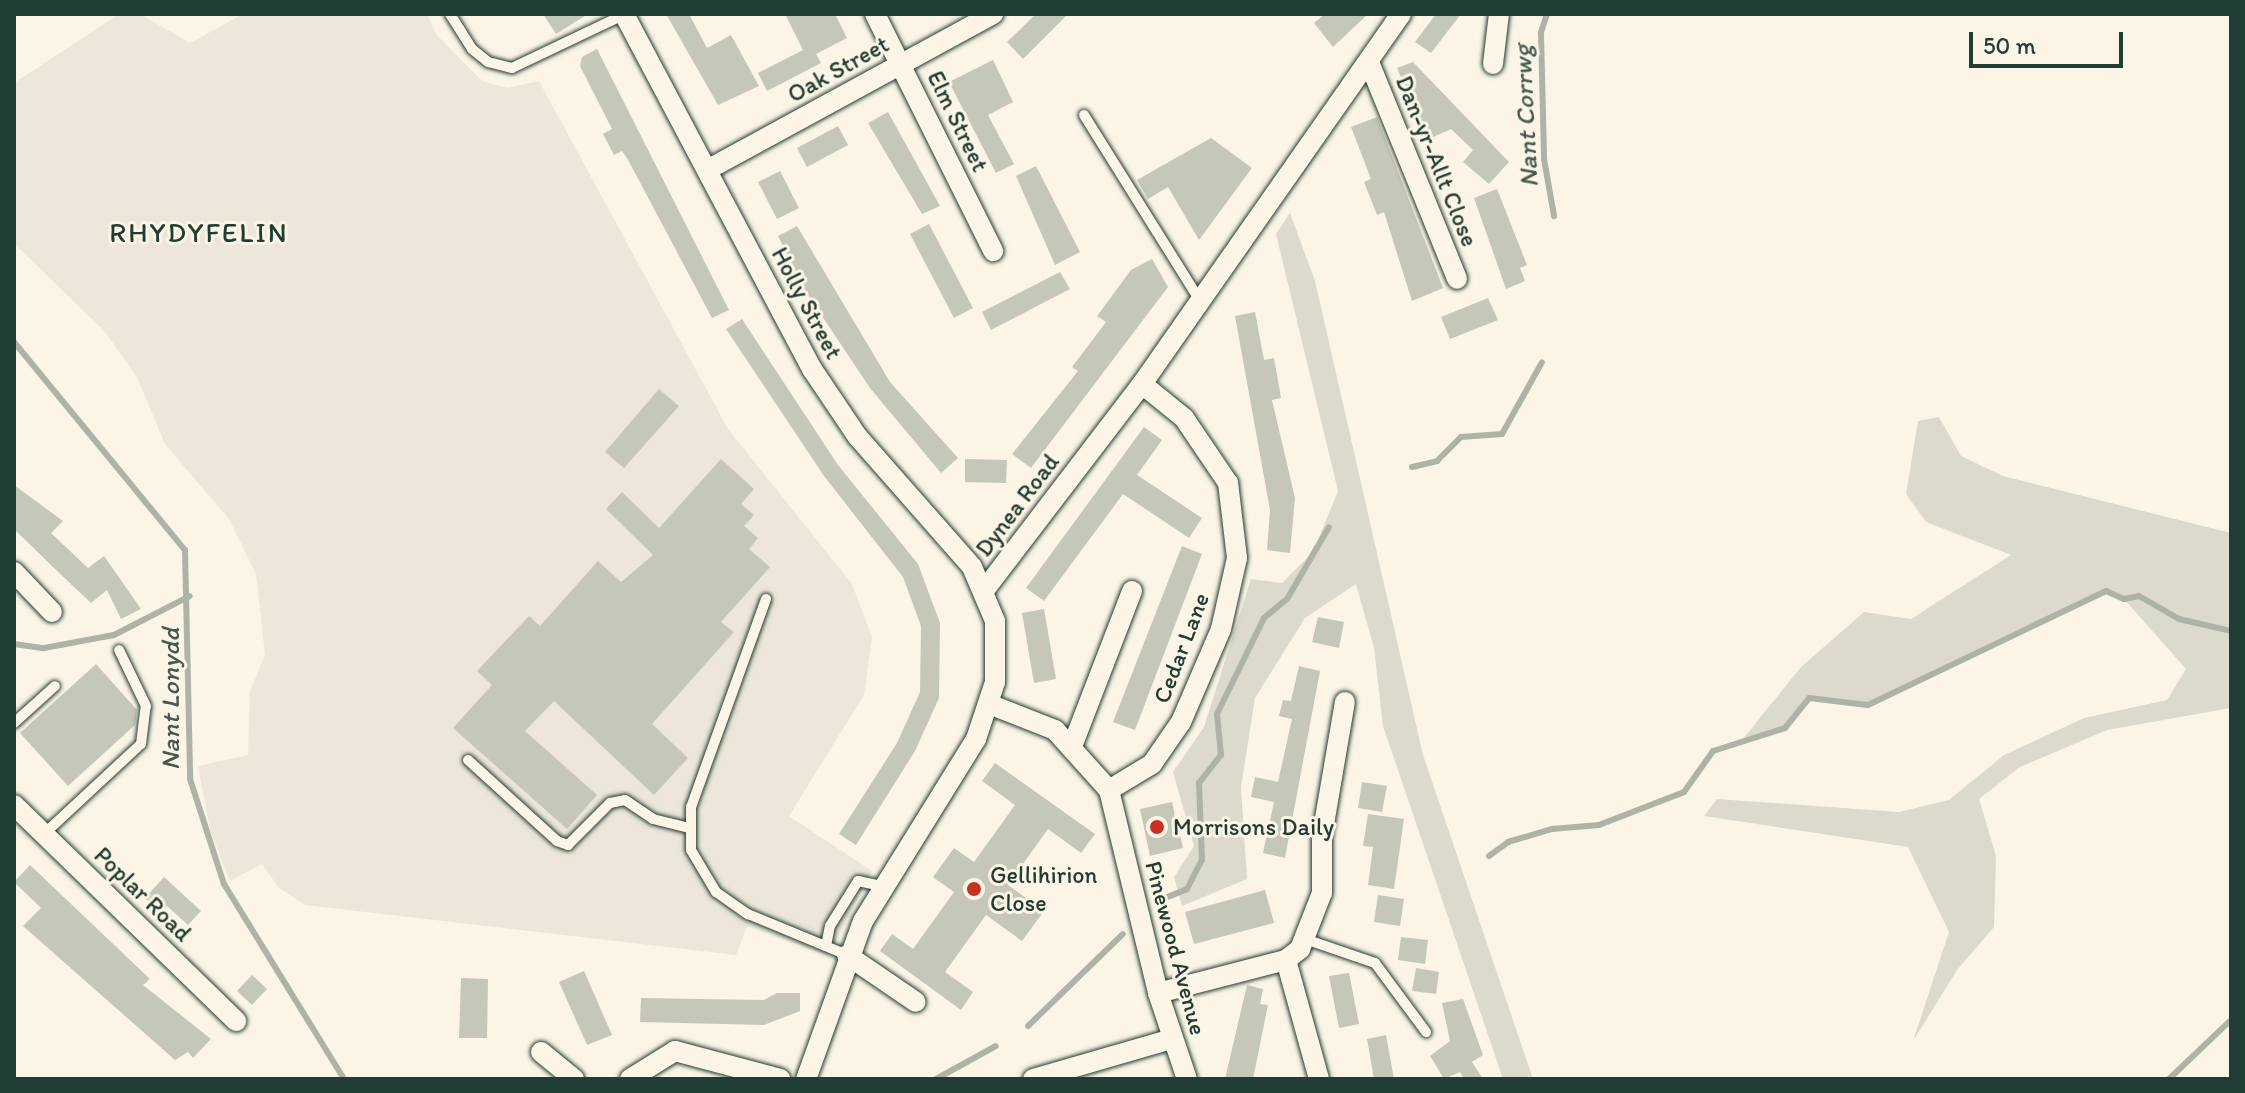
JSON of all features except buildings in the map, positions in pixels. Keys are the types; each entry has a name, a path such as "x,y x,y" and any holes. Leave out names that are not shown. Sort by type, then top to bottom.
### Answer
{"street":[{"name":"Holly Street","path":"624,14 812,369 857,436 986,588"},
{"name":"Elm Street","path":"875,14 993,251"},
{"name":"Oak Street","path":"707,170 993,14"},
{"path":"1493,64 1499,14"},
{"name":"Dynea Road","path":"806,1079 847,955 881,886 976,739 989,704 999,655 986,588 1142,384 1369,62 1395,17"},
{"name":"Dan-yr-Allt Close","path":"1369,62 1457,279"},
{"name":"Cedar Lane","path":"1109,790 1152,764 1181,722 1221,629 1237,558 1236,520 1222,472 1184,418 1142,384"},
{"path":"14,572 52,612"},
{"path":"1073,744 1132,591"},
{"path":"1158,993 1286,960 1305,939 1322,893 1322,836 1345,702"},
{"name":"Pinewood Avenue","path":"989,704 1073,744 1109,790 1158,993 1187,1079"},
{"name":"Poplar Road","path":"14,805 236,1021"},
{"path":"847,955 916,1002"},
{"path":"1286,960 1319,1079"},
{"path":"1033,1079 1172,1039"},
{"path":"630,1079 675,1051 780,1079"},
{"path":"541,1052 574,1079"}],"lane":[{"path":"450,14 472,49 488,62 512,68 624,14"},
{"path":"1084,115 1199,299"},
{"path":"766,599 689,828 691,850 716,892 748,914 847,955"},
{"path":"44,834 141,744 146,706 119,650"},
{"path":"14,723 55,686"},
{"path":"468,760 557,841 568,845 610,803 625,800 653,819 689,828"},
{"path":"826,946 830,926 858,881 881,886"},
{"path":"1305,939 1375,963 1426,1032"}],"shaded area":[{"path":"119,14 140,14 190,43 243,14 427,14 436,34 482,81 507,88 539,81 728,429 852,584 872,637 864,695 789,816 872,871 828,956 747,926 736,955 305,905 279,888 262,864 230,881 210,830 198,766 248,755 250,691 265,655 256,574 229,519 165,444 137,377 105,332 14,243 14,83"},
{"path":"1290,213 1315,281 1423,755 1533,1079 1503,1079 1383,726 1374,648 1356,584 1305,618 1255,698 1241,787 1247,879 1182,906 1174,877 1194,846 1173,772 1204,727 1251,579 1282,583 1313,552 1338,491 1276,234"},
{"path":"1939,417 1961,456 2003,476 2231,533 2231,708 2107,730 2020,767 1979,799 1996,856 1994,927 1957,970 1913,1041 1949,932 1908,847 1704,816 1717,799 1899,812 1949,800 2004,755 2084,718 2167,700 2186,669 2124,599 2106,591 1868,705 1810,698 1785,728 1739,744 1801,667 1864,612 1911,619 2011,555 1926,522 1906,494 1918,421"}],"waterway":[{"name":"Nant Corrwg","path":"1547,14 1541,33 1544,159 1554,216"},
{"name":"Nant Lonydd","path":"14,342 185,550 190,779 224,884 344,1079"},
{"name":"Nant Corrwg","path":"1412,467 1437,461 1461,437 1502,434 1542,362"},
{"name":"Nant Corrwg","path":"1160,900 1187,889 1202,860 1199,783 1221,755 1217,714 1264,618 1287,599 1329,527"},
{"path":"1489,856 1508,842 1552,829 1599,825 1684,792 1713,751 1785,728 1809,698 1868,705 2106,591 2124,599 2139,596 2179,619 2231,631"},
{"path":"14,644 44,648 114,635 190,596"},
{"name":"Nant Corrwg","path":"1028,1026 1123,934"},
{"path":"2169,1079 2231,1020"},
{"name":"Nant Corrwg","path":"936,1079 996,1046"}],"place":[{"name":"Morrisons Daily","path":"1157,827"},
{"name":"Gellihirion Close","path":"974,889"}],"district":[{"name":"RHYDYFELIN","path":"199,232"}]}
